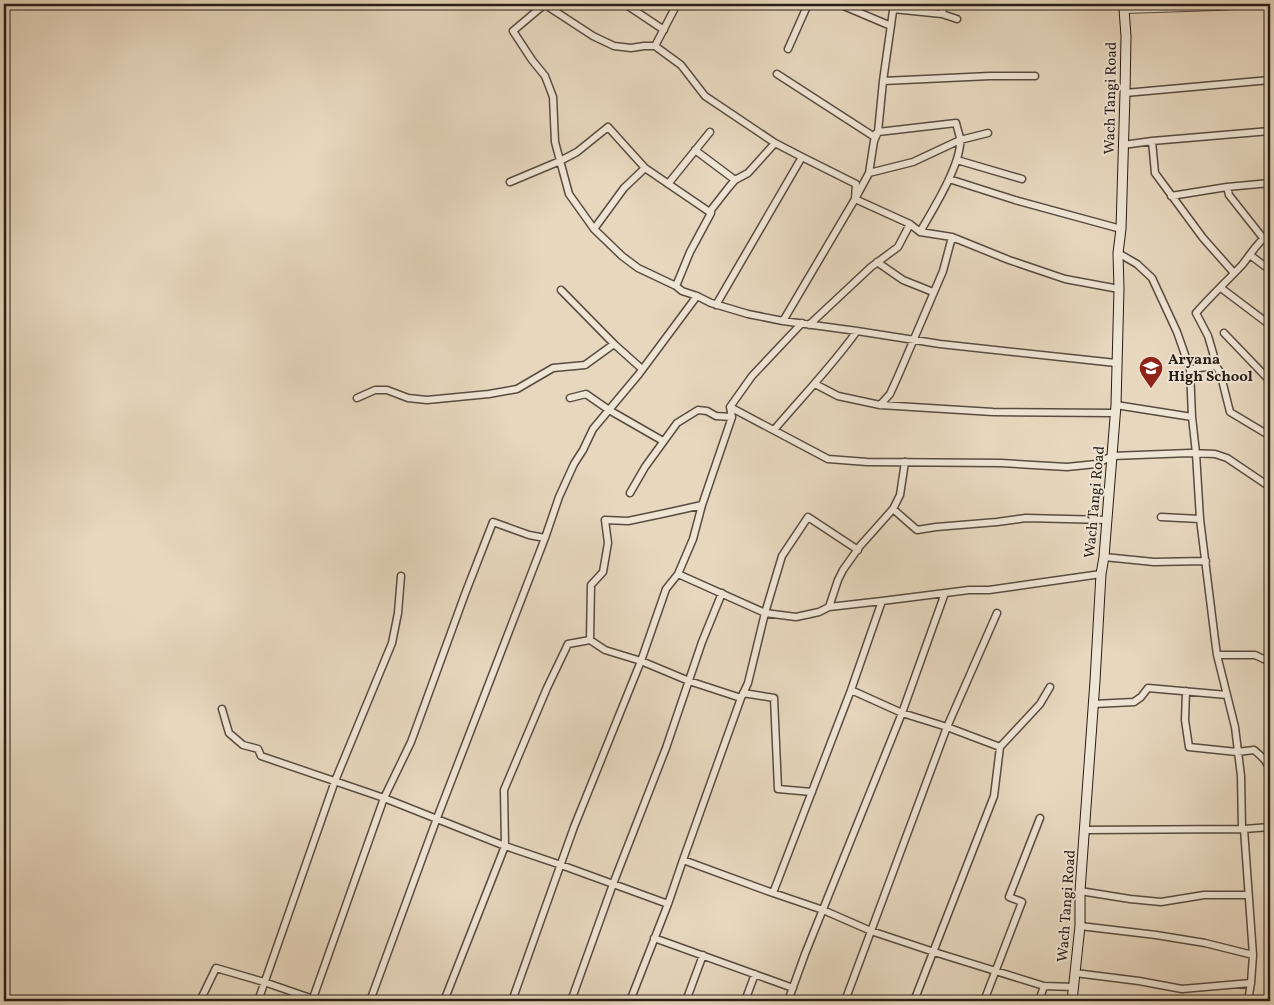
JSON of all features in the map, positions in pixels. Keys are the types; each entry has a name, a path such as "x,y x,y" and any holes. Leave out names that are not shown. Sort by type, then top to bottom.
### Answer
{"main road":[{"name":"Wach Tangi Road","path":"1072,1001 1080,926 1080,891 1094,704 1101,574 1115,409 1119,288 1118,253 1121,229 1125,92 1126,36 1124,6"}],"street":[{"path":"855,198 856,184 775,143 705,96 681,65 655,46 631,48 614,46 593,36 544,4 513,31 545,76 553,97 556,142 569,194 594,229 622,256 638,268 711,304 783,322 913,340 1116,362"},
{"path":"625,4 664,30"},
{"path":"655,46 677,4"},
{"path":"788,49 808,4"},
{"path":"839,4 891,26"},
{"path":"942,14 944,4"},
{"path":"1124,6 1249,4"},
{"path":"783,322 869,173 874,141 878,132 893,7 942,14 957,19"},
{"path":"777,74 873,136 878,132 956,123 960,140 957,160 949,179 920,232"},
{"path":"883,82 990,76 1035,76"},
{"path":"1125,92 1270,80"},
{"path":"510,182 577,152 608,126 645,168 711,213"},
{"path":"1123,145 1152,140 1270,130"},
{"path":"668,184 710,132"},
{"path":"869,173 913,162 960,140 988,133"},
{"path":"1152,140 1155,173 1202,238 1234,273"},
{"path":"676,286 690,252 714,205 728,187 748,173 775,143"},
{"path":"695,150 736,180"},
{"path":"716,305 802,157"},
{"path":"957,160 1022,179"},
{"path":"594,229 624,188 645,168"},
{"path":"949,179 1015,200 1121,229"},
{"path":"1171,196 1227,187 1270,183"},
{"path":"1227,187 1229,196 1263,238"},
{"path":"855,198 910,224 920,232 952,238 1065,279 1119,288"},
{"path":"512,1001 574,826 641,660 666,589 678,574 693,539 702,505 732,417 730,407 752,376 805,324 877,262 898,247 910,224"},
{"path":"1270,233 1263,238 1234,273 1196,313 1208,336 1216,366 1220,372 1230,412 1270,436"},
{"path":"880,405 890,394 927,310 943,271 952,238"},
{"path":"1118,253 1137,264 1152,278 1190,369 1200,519 1217,655 1235,727 1241,776 1243,829 1253,955 1248,1001"},
{"path":"1250,255 1270,270"},
{"path":"877,262 903,280 933,292"},
{"path":"1220,288 1270,325"},
{"path":"561,290 614,344 642,369"},
{"path":"370,1001 437,818 559,497 574,464 593,429 642,369 697,296"},
{"path":"774,430 815,384 857,331"},
{"path":"1224,333 1270,382"},
{"path":"357,398 375,390 387,390 408,398 427,400 489,394 517,389 553,368 585,365 614,344"},
{"path":"1190,369 1216,366"},
{"path":"815,384 838,396 880,405 993,412 1115,409 1192,417"},
{"path":"570,398 586,394 609,410 663,441"},
{"path":"730,407 828,459 867,462 1001,463 1067,466 1096,464 1112,456 1215,454 1227,458 1270,487"},
{"path":"630,493 645,467 676,423 698,410 707,411 716,416 732,417"},
{"path":"829,607 843,570 893,510 900,495 905,462"},
{"path":"590,640 591,585 603,572 608,544 605,520 628,520 702,505"},
{"path":"893,510 917,530 1026,518 1107,520"},
{"path":"630,1001 668,904 748,683 765,613 782,556 808,516 858,550"},
{"path":"1161,517 1200,519"},
{"path":"200,1001 216,968 264,982 315,1001 384,798 411,742 493,522 529,535 545,538"},
{"path":"1104,556 1154,562 1206,560"},
{"path":"678,574 765,613 796,618 819,612 829,607 969,590 990,590 1101,574"},
{"path":"258,1001 335,781 392,643 398,613 401,576"},
{"path":"571,1001 613,884 666,748 702,642 722,593"},
{"path":"788,1001 902,713 945,593"},
{"path":"773,894 851,690 882,601"},
{"path":"845,1001 947,727 997,612"},
{"path":"444,1001 505,846 504,790 546,688 568,644 590,640 605,650 641,660 689,681 742,696 774,698 778,789 812,792"},
{"path":"1217,655 1255,655 1270,662"},
{"path":"914,1001 994,796 1000,747 1040,704 1050,687"},
{"path":"1094,704 1134,702 1148,688 1228,695"},
{"path":"851,690 902,713 947,727 1000,747"},
{"path":"1186,691 1184,720 1189,747 1237,752 1254,750 1262,756 1270,767 1270,772"},
{"path":"222,709 228,733 243,745 258,749 261,756 384,798 505,846 668,904"},
{"path":"984,1001 1022,902 1009,897 1040,818"},
{"path":"1085,830 1243,829 1270,827"},
{"path":"683,860 773,894 823,910 872,931 934,952 1044,986 1074,987"},
{"path":"1080,891 1161,902 1204,895 1248,895"},
{"path":"1080,926 1205,943 1253,955"},
{"path":"654,938 793,988"},
{"path":"686,1001 703,955"},
{"path":"1075,972 1182,989 1251,983"},
{"path":"745,1001 755,974"},
{"path":"1039,1001 1044,986"}],"place":[{"name":"Aryana High School","path":"1151,389"}]}
